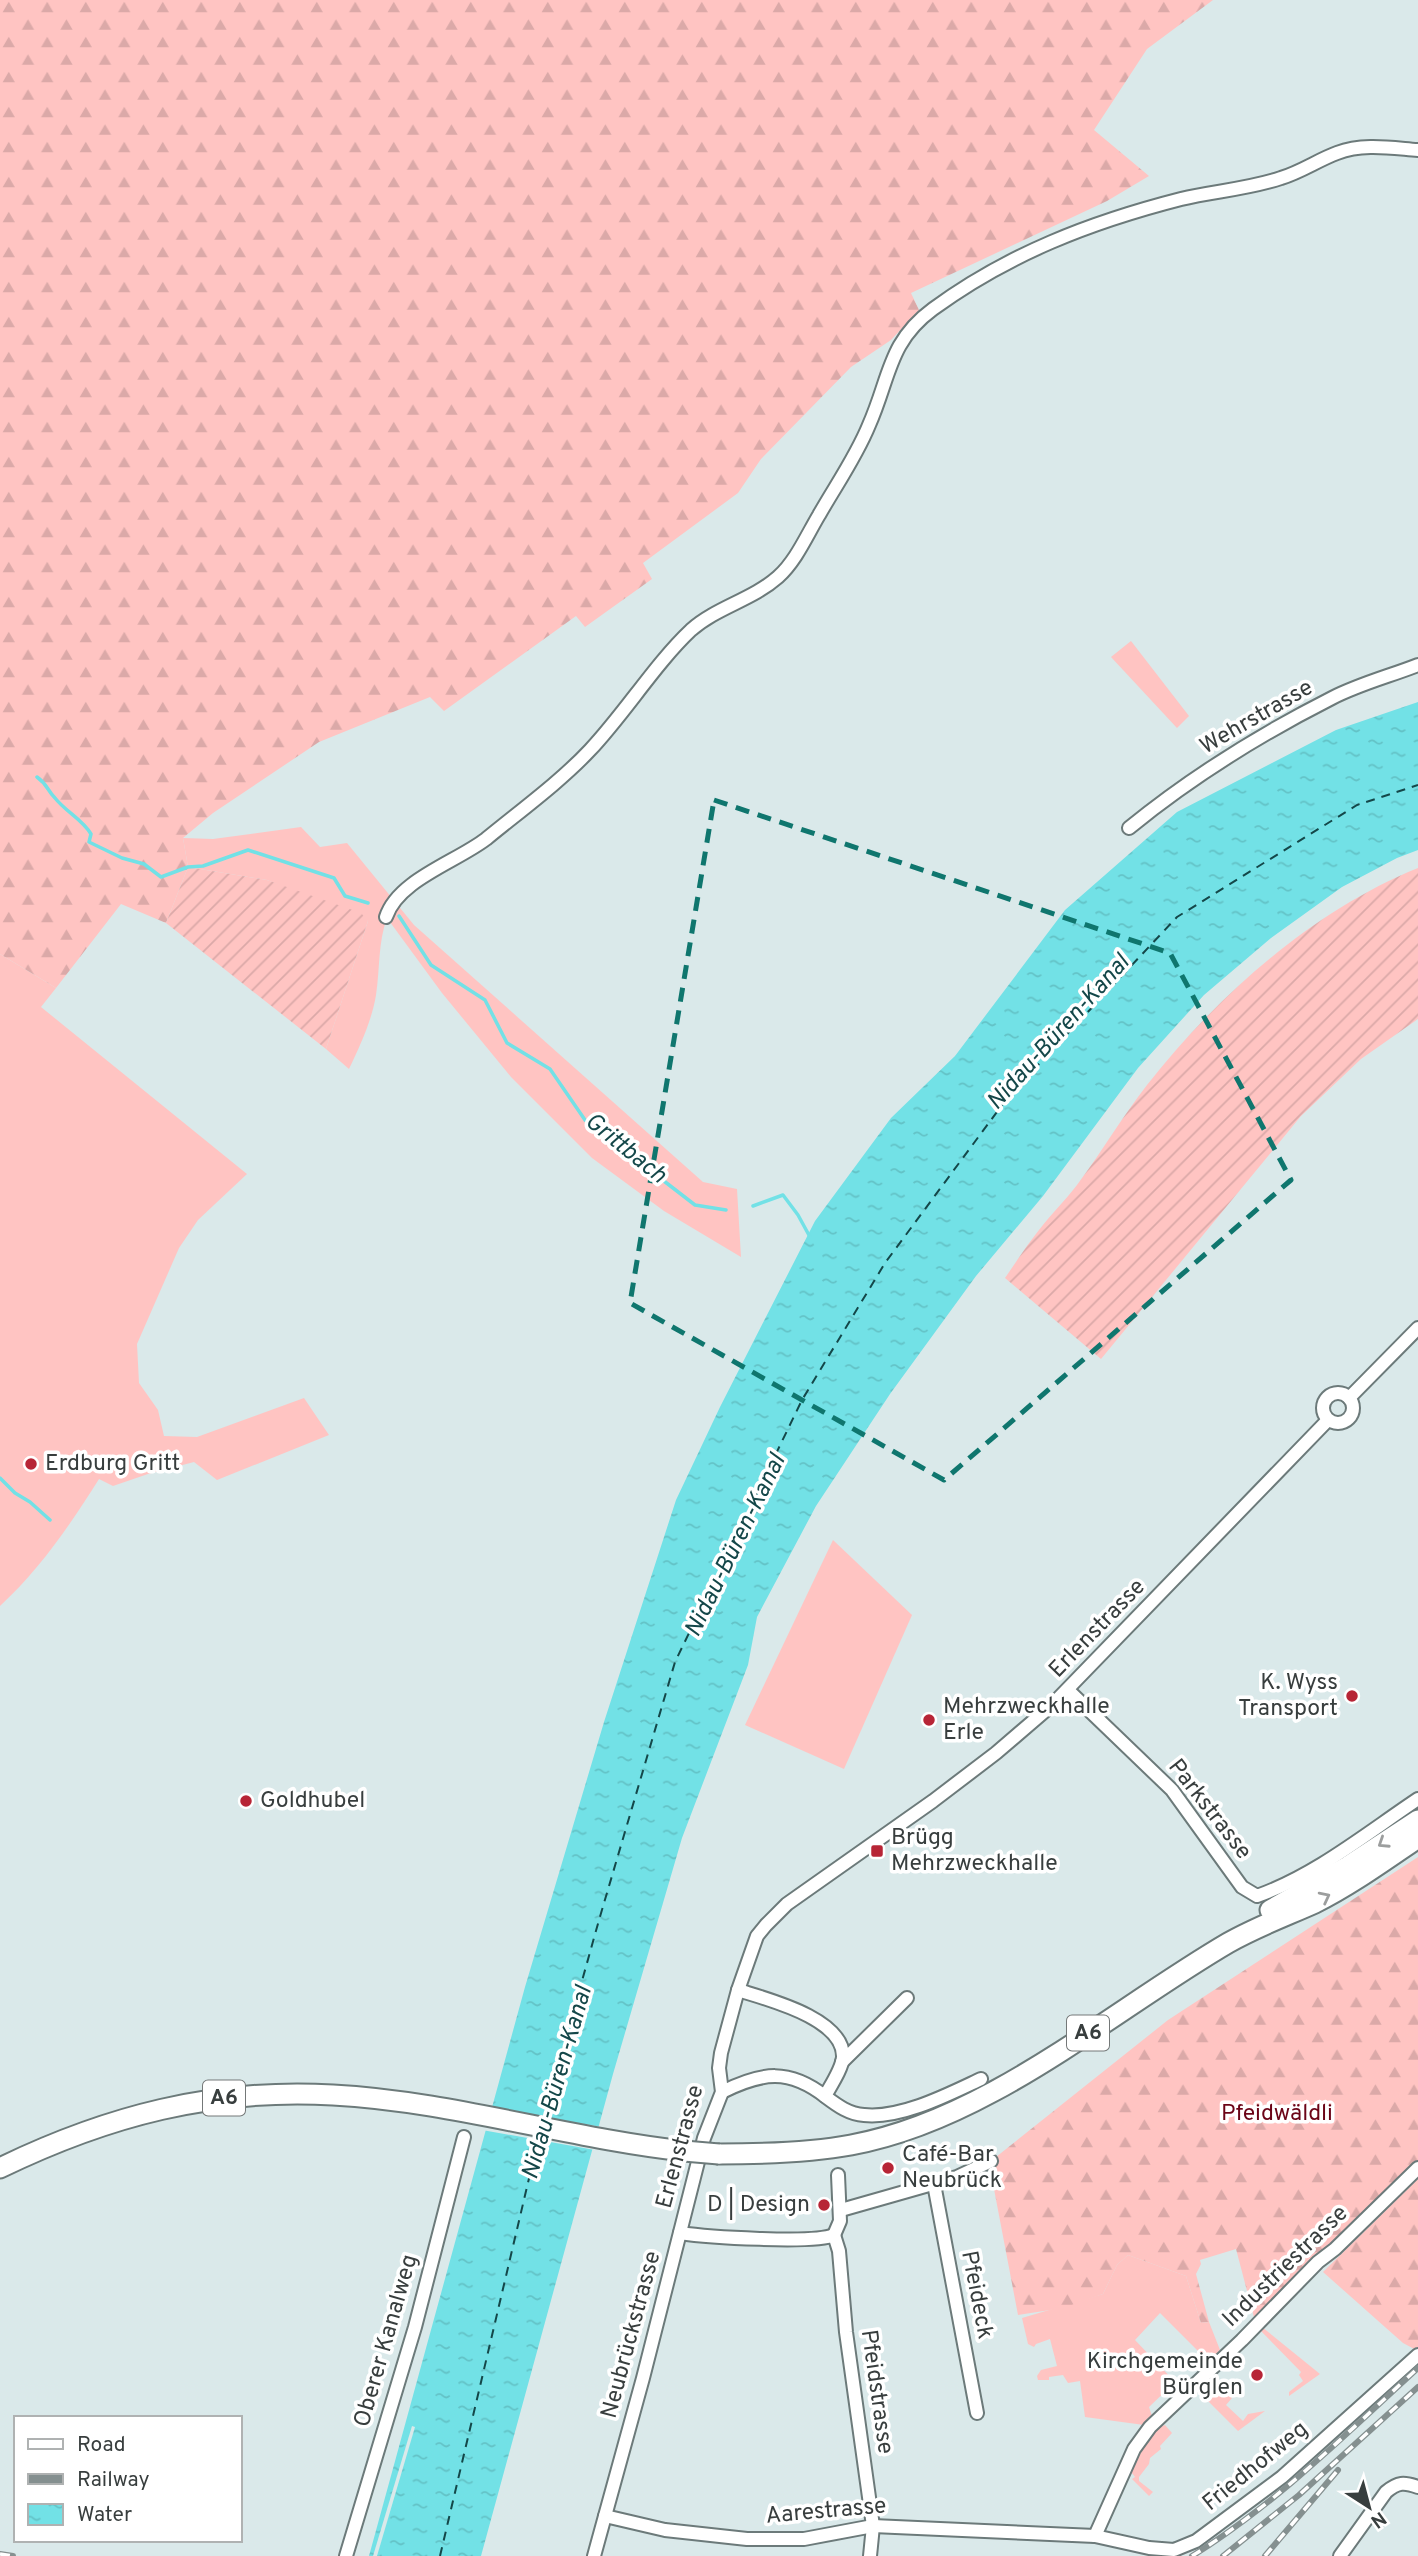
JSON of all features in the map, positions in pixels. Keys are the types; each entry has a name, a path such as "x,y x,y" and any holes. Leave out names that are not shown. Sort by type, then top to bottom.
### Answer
{"highway":[{"name":"A6","path":"0,2168 67,2137 149,2111 220,2098 288,2094 334,2095 405,2103 635,2145 684,2151 719,2154 851,2145 943,2117 969,2104 1058,2052 1228,1943 1314,1903 1418,1820"},
{"name":"A6","path":"1353,1873 1418,1838"}],"street":[{"path":"391,907 419,879 483,841 588,752 678,645 705,618 762,589 779,576 793,559 852,460 869,426 897,346 915,323 934,308 1000,265 1073,231 1127,213 1282,178 1340,151 1372,146 1418,150"},
{"name":"Wehrstrasse","path":"1129,828 1164,800 1225,759 1334,697 1418,665"},
{"path":"1349,1398 1418,1328"},
{"path":"1340,1393 1349,1398 1353,1406 1349,1419 1340,1423 1328,1420 1322,1406 1327,1398 1340,1393"},
{"name":"Erlenstrasse","path":"680,2233 704,2138 722,2092 719,2063 738,1990 753,1943 766,1925 777,1913 996,1753 1068,1690 1328,1420"},
{"name":"Parkstrasse","path":"1068,1690 1172,1790 1242,1887 1257,1896 1285,1887 1418,1799"},
{"path":"738,1990 790,2007 816,2021 832,2034 840,2045 842,2062"},
{"path":"825,2096 842,2062 907,1997"},
{"path":"722,2092 746,2081 770,2075 800,2080 850,2113 873,2116 933,2101 982,2078"},
{"name":"Oberer Kanalweg","path":"346,2556 415,2327 464,2137"},
{"path":"841,2210 971,2172 991,2161"},
{"name":"Industriestrasse","path":"1095,2536 1134,2449 1150,2427 1418,2168"},
{"path":"834,2235 840,2226 838,2175"},
{"name":"Pfeideck","path":"934,2184 976,2413"},
{"name":"Neubrückstrasse","path":"594,2556 680,2233 759,2238 821,2238 834,2235"},
{"name":"Pfeidstrasse","path":"834,2235 839,2251 846,2332 873,2526 870,2556"},
{"name":"Friedhofweg","path":"1095,2536 1162,2550 1186,2546 1282,2477 1418,2356"},
{"path":"1340,2556 1386,2492 1395,2484 1405,2483 1418,2487"},
{"name":"Aarestrasse","path":"604,2516 665,2530 747,2539 804,2539 873,2526 1095,2536"}],"highlighted area":[{"path":"714,800 1170,953 1291,1180 944,1480 630,1303"}],"green space":[{"path":"0,0 1213,0 1147,49 1094,130 1149,176 1107,201 911,293 919,310 891,340 851,367 761,459 738,493 643,563 652,579 585,627 576,616 444,711 430,697 319,742 213,813 183,838 188,867 166,923 121,904 56,988 0,954"},
{"path":"1131,641 1189,716 1177,728 1111,657"},
{"path":"301,827 320,847 347,843 414,925 703,1182 737,1189 741,1257 664,1211 592,1158 511,1077 442,993 387,918 374,1004 349,1069 326,1049 368,921 267,880 188,867 183,838 213,839"},
{"path":"188,867 267,880 361,913 368,921 326,1049 166,923"},
{"path":"1418,868 1418,1019 1361,1059 1301,1116 1101,1359 1005,1278 1077,1185 1147,1085 1204,1020 1269,959 1304,932 1379,886"},
{"path":"0,954 56,988 41,1007 247,1174 198,1220 179,1248 137,1344 139,1383 158,1410 164,1436 197,1437 304,1398 329,1435 217,1480 194,1462 113,1486 99,1479 54,1546 0,1606"},
{"path":"833,1540 912,1615 844,1769 745,1725"},
{"name":"Pfeidwäldli","path":"1418,1857 1418,2168 1256,2325 1236,2249 1200,2260 1196,2274 1209,2322 1201,2323 1186,2276 1128,2255 1117,2265 1103,2294 1063,2308 1018,2315 991,2161 1168,2020"},
{"path":"1418,2179 1418,2351 1403,2343 1323,2272"},
{"path":"1128,2255 1186,2276 1201,2323 1209,2322 1220,2350 1208,2361 1160,2313 1135,2340 1175,2382 1149,2407 1152,2416 1144,2425 1085,2417 1080,2381 1068,2383 1063,2375 1049,2377 1049,2380 1038,2380 1037,2376 1041,2370 1057,2366 1050,2339 1034,2347 1028,2344 1022,2318 1103,2294 1117,2265"},
{"path":"1262,2327 1320,2374 1289,2396 1289,2392 1303,2381 1299,2375 1301,2372 1260,2330"},
{"path":"1214,2377 1232,2398 1226,2405 1243,2421 1248,2414 1265,2411 1238,2431 1198,2391"},
{"path":"1165,2425 1172,2433 1160,2446 1161,2449 1150,2458 1149,2464 1139,2477 1139,2481 1153,2492 1149,2496 1132,2479 1135,2477 1132,2473 1129,2475 1148,2439"}],"water":[{"name":"Nidau-Büren-Kanal","path":"1418,702 1418,850 1342,887 1271,938 1204,995 1138,1068 1043,1196 976,1276 890,1394 816,1506 757,1617 748,1665 682,1838 613,2074 481,2556 369,2556 525,1987 604,1722 676,1500 815,1221 891,1118 955,1056 1065,910 1177,812 1336,730"}],"pier":[{"path":"488,2107 601,2127 595,2150 482,2130"},
{"path":"412,2426 415,2427 377,2556 373,2556"}],"waterway":[{"name":"Grittbach","path":"37,777 59,803 87,829 91,834 89,842 122,858 144,864 161,877 248,850 334,878 345,896 368,903"},
{"name":"Grittbach","path":"399,916 431,965 485,1000 507,1043 550,1069 585,1120 695,1205 726,1210"},
{"path":"753,1206 783,1195 810,1237"},
{"path":"0,1478 50,1520"}],"ferry route":[{"path":"544,2117 675,1662 802,1400 885,1263 1008,1097 1177,917 1357,805 1418,785"},
{"path":"440,2556 539,2136"}],"railway":[{"path":"1192,2556 1223,2536 1281,2491 1418,2368"},
{"path":"1223,2556 1299,2495 1418,2387"},
{"path":"1265,2556 1338,2470"},
{"path":"0,2554 13,2556"}],"place":[{"name":"Erdburg Gritt","path":"31,1464"},
{"name":"K. Wyss Transport","path":"1352,1696"},
{"name":"Mehrzweckhalle Erle","path":"929,1720"},
{"name":"Goldhubel","path":"246,1801"},
{"name":"Brügg Mehrzweckhalle","path":"877,1851"},
{"name":"Café-Bar Neubrück","path":"888,2168"},
{"name":"D | Design","path":"824,2205"},
{"name":"Kirchgemeinde Bürglen","path":"1257,2375"}]}
